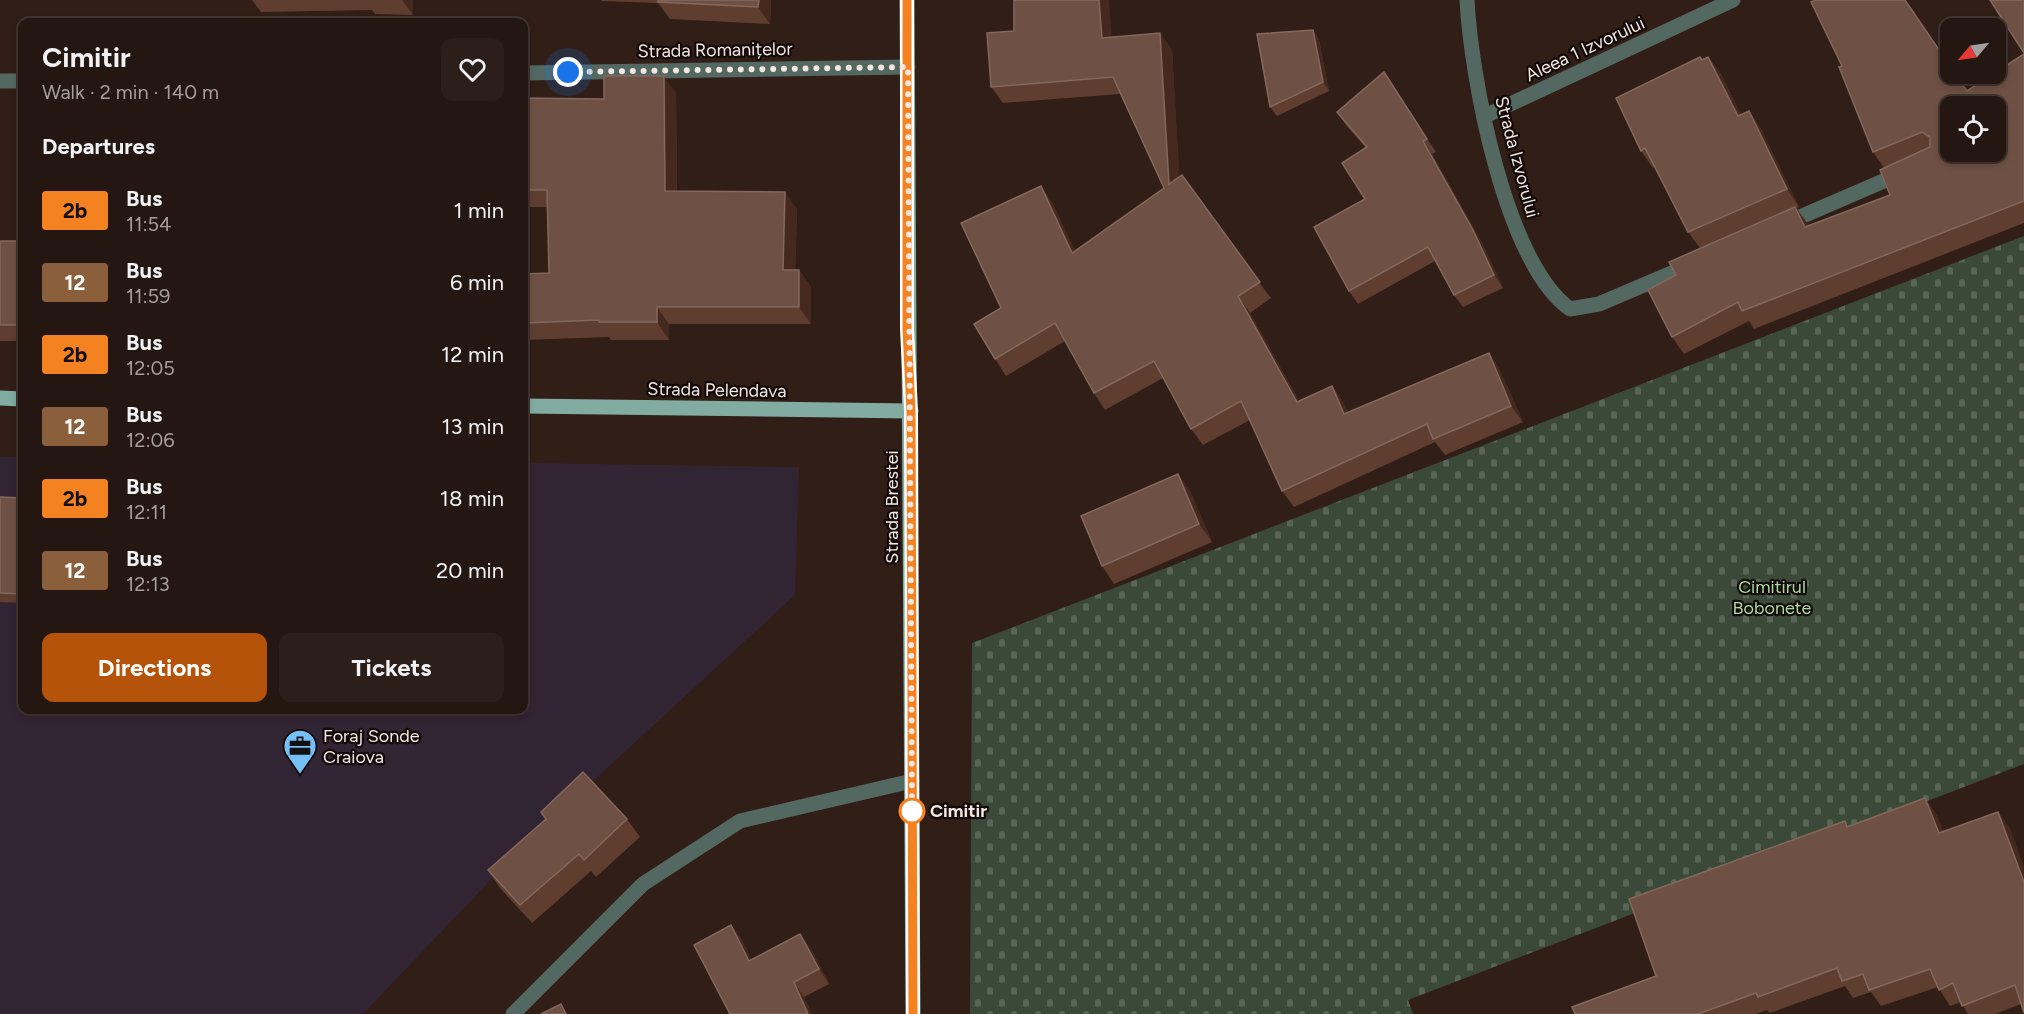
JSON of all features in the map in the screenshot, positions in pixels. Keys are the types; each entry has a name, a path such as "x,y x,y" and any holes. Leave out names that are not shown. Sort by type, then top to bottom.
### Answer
{"main road":[{"name":"Strada Brestei","path":"907,0 907,329 911,411 914,1014"},
{"path":"0,398 18,399"},
{"name":"Strada Pelendava","path":"528,406 911,411"}],"street":[{"name":"Strada Izvorului","path":"1467,0 1469,40 1498,177 1519,238 1558,301 1570,309 1599,304 1707,258"},
{"name":"Aleea 1 Izvorului","path":"1485,116 1733,0"},
{"name":"Strada Romanițelor","path":"528,73 908,67"},
{"path":"0,81 18,81"},
{"path":"1772,229 1912,168"},
{"path":"513,1014 643,884 740,821 912,782"}],"shaded area":[{"name":"Foraj Sonde Craiova","path":"0,457 18,457 18,714 528,714 528,463 799,467 795,595 528,841 363,1014 0,1014"}],"green space":[{"name":"Cimitirul Bobonete","path":"2024,236 2024,764 1408,1000 1413,1014 970,1014 972,643"}],"building":[{"path":"658,0 759,0 758,7 658,2"},
{"path":"1014,0 1099,0 1102,38 1160,33 1169,184 1182,175 1260,282 1238,296 1297,402 1332,386 1344,414 1489,353 1511,406 1433,439 1427,424 1282,491 1241,401 1191,429 1154,361 1094,393 1055,323 995,359 974,324 1001,308 961,223 1041,186 1072,253 1164,188 1113,77 991,87 987,33 1014,31"},
{"path":"1816,0 1905,0 1940,51 1940,84 1962,84 1967,91 1978,84 2006,84 2006,66 2024,54 2024,201 1742,311 1738,302 1672,337 1648,290 1676,275 1669,262 1795,207 1805,227 1890,195 1880,170 1930,147 1930,137 1922,132 1873,152 1839,67 1842,66 1811,2"},
{"path":"1990,0 2024,0 2024,53 2006,25 2006,18 2002,18"},
{"path":"1313,30 1323,82 1270,107 1257,34"},
{"path":"1700,57 1702,60 1708,57 1738,116 1749,111 1787,189 1688,232 1645,148 1641,151 1616,98"},
{"path":"1384,72 1427,139 1423,141 1473,230 1494,275 1454,295 1428,247 1349,291 1314,227 1365,199 1342,163 1367,147 1337,112"},
{"path":"604,76 664,76 665,191 785,192 783,270 799,270 799,307 657,307 657,322 599,322 599,320 528,323 528,274 549,273 547,190 528,190 528,98 604,99"},
{"path":"0,241 18,241 18,325 0,325"},
{"path":"1178,474 1199,524 1102,566 1081,516"},
{"path":"0,497 18,498 18,594 0,593"},
{"path":"583,772 627,819 584,860 579,854 520,905 488,870 546,819 541,812"},
{"path":"1925,798 1939,833 1998,812 2024,882 2024,1013 2015,985 1962,1006 1953,983 1939,990 1930,969 1869,990 1863,974 1842,981 1837,968 1758,997 1756,993 1698,1014 1575,1014 1572,1007 1656,976 1629,899 1845,821 1847,827"},
{"path":"731,925 749,961 800,934 819,969 794,982 808,1014 730,1014 694,945"},
{"path":"561,1004 566,1014 541,1014"}],"bus line":[{"name":"2b","path":"907,0 907,329 911,411 913,1014"}],"place":[{"name":"Foraj Sonde Craiova","path":"300,775"},
{"name":"Cimitir","path":"912,811"}],"route":[{"path":"568,72 908,67 907,329 911,411 912,811"}]}
